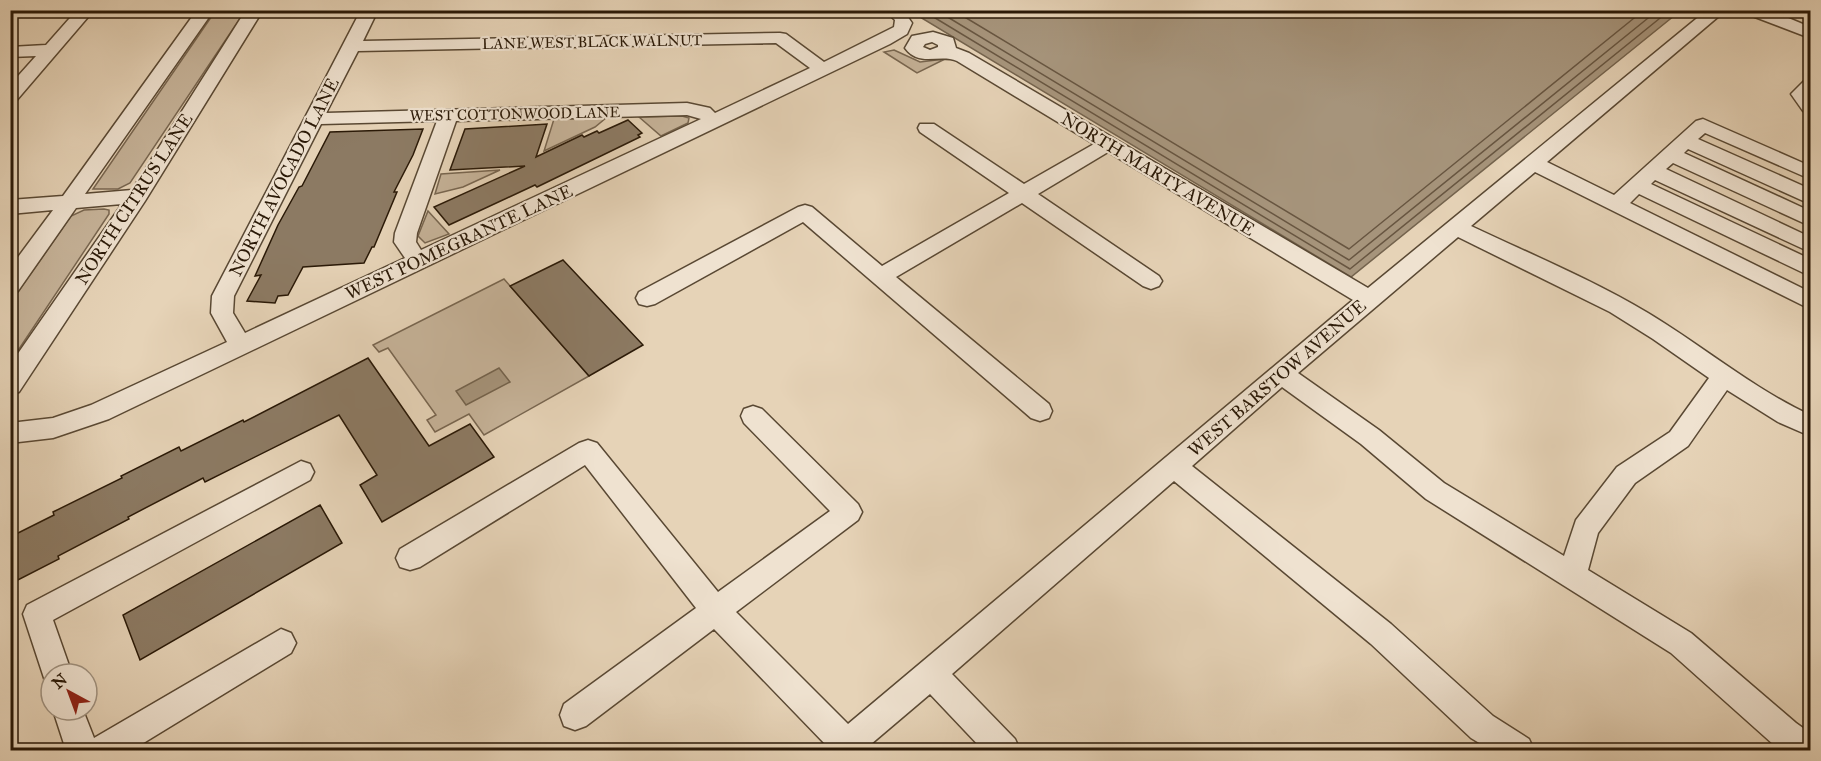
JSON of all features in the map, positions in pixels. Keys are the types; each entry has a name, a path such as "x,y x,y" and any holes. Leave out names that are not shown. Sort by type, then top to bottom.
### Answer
{"street":[{"path":"10,97 86,10"},
{"path":"10,285 206,10"},
{"name":"NORTH CITRUS LANE","path":"10,385 138,196 255,10"},
{"name":"NORTH AVOCADO LANE","path":"240,344 222,313 223,296 370,10"},
{"path":"892,10 902,18 904,23 892,35"},
{"name":"WEST BARSTOW AVENUE","path":"844,748 1369,299 1718,10"},
{"path":"1753,10 1810,33"},
{"name":"NORTH MARTY AVENUE","path":"892,35 927,36 943,40 948,45 946,50 940,54 929,56 916,51 892,35"},
{"name":"WEST POMEGRANTE LANE","path":"10,433 53,428 100,412 892,35"},
{"path":"916,51 915,42 927,36"},
{"name":"LANE WEST BLACK WALNUT","path":"352,46 780,38 822,69"},
{"path":"10,52 51,50"},
{"name":"NORTH MARTY AVENUE","path":"946,50 963,57 1369,299"},
{"path":"1810,85 1800,94 1810,107"},
{"name":"WEST COTTONWOOD LANE","path":"314,119 687,109 703,112 714,121"},
{"path":"418,262 405,242 406,233 448,116"},
{"path":"1616,204 1703,125 1810,173"},
{"path":"927,128 1151,282"},
{"path":"880,276 1108,144"},
{"path":"1678,147 1810,197"},
{"path":"1678,147 1810,219"},
{"path":"1533,163 1810,301"},
{"path":"1645,178 1810,245"},
{"path":"1645,178 1810,268"},
{"path":"10,207 138,196"},
{"path":"647,298 805,212 1040,411"},
{"path":"1456,227 1598,295 1642,321 1723,377 1810,426"},
{"path":"1282,374 1370,437 1435,491 1681,643 1785,734 1809,750"},
{"path":"1572,576 1586,528 1626,475 1679,439 1723,377"},
{"path":"575,715 849,512 753,416"},
{"path":"410,558 588,450 715,610 844,748"},
{"path":"1174,466 1381,634 1482,727 1518,750"},
{"path":"53,662 37,614 301,472"},
{"path":"104,750 281,643"},
{"path":"931,674 1004,750"},
{"path":"72,722 81,750"}],"shaded area":[{"path":"216,10 245,11 130,183 118,189 93,189"},
{"path":"894,50 920,62 945,59 917,73 884,52"},
{"path":"682,116 689,118 688,123 661,136 639,117"},
{"path":"606,118 595,127 544,151 554,119"},
{"path":"500,170 463,187 435,194 441,174"},
{"path":"84,210 109,210 109,214 11,361 11,302 71,216"},
{"path":"428,211 449,234 425,243 418,236"},
{"path":"504,279 589,376 484,435 469,414 435,432 427,420 436,415 388,348 379,352 373,345"}],"water":[{"path":"910,11 1680,11 1351,277"},
{"path":"499,368 510,382 466,405 456,391"}],"building":[{"path":"628,120 642,133 638,135 640,137 537,187 535,185 449,225 434,207 525,166 450,170 465,129 547,124 536,157 582,135 584,137 597,131 599,133"},
{"path":"423,129 394,192 397,192 374,247 364,263 303,267 288,295 278,296 275,303 247,301 261,275 255,276 278,225 299,187 302,186 330,132"},
{"path":"563,260 643,345 589,376 510,286"},
{"path":"368,358 429,446 470,424 494,457 382,522 360,485 377,475 339,415 205,482 203,478 128,517 129,519 58,556 59,559 10,584 10,537 54,515 53,512 179,447 181,451 243,420 244,422"},
{"path":"320,505 342,543 140,660 123,615"}]}
